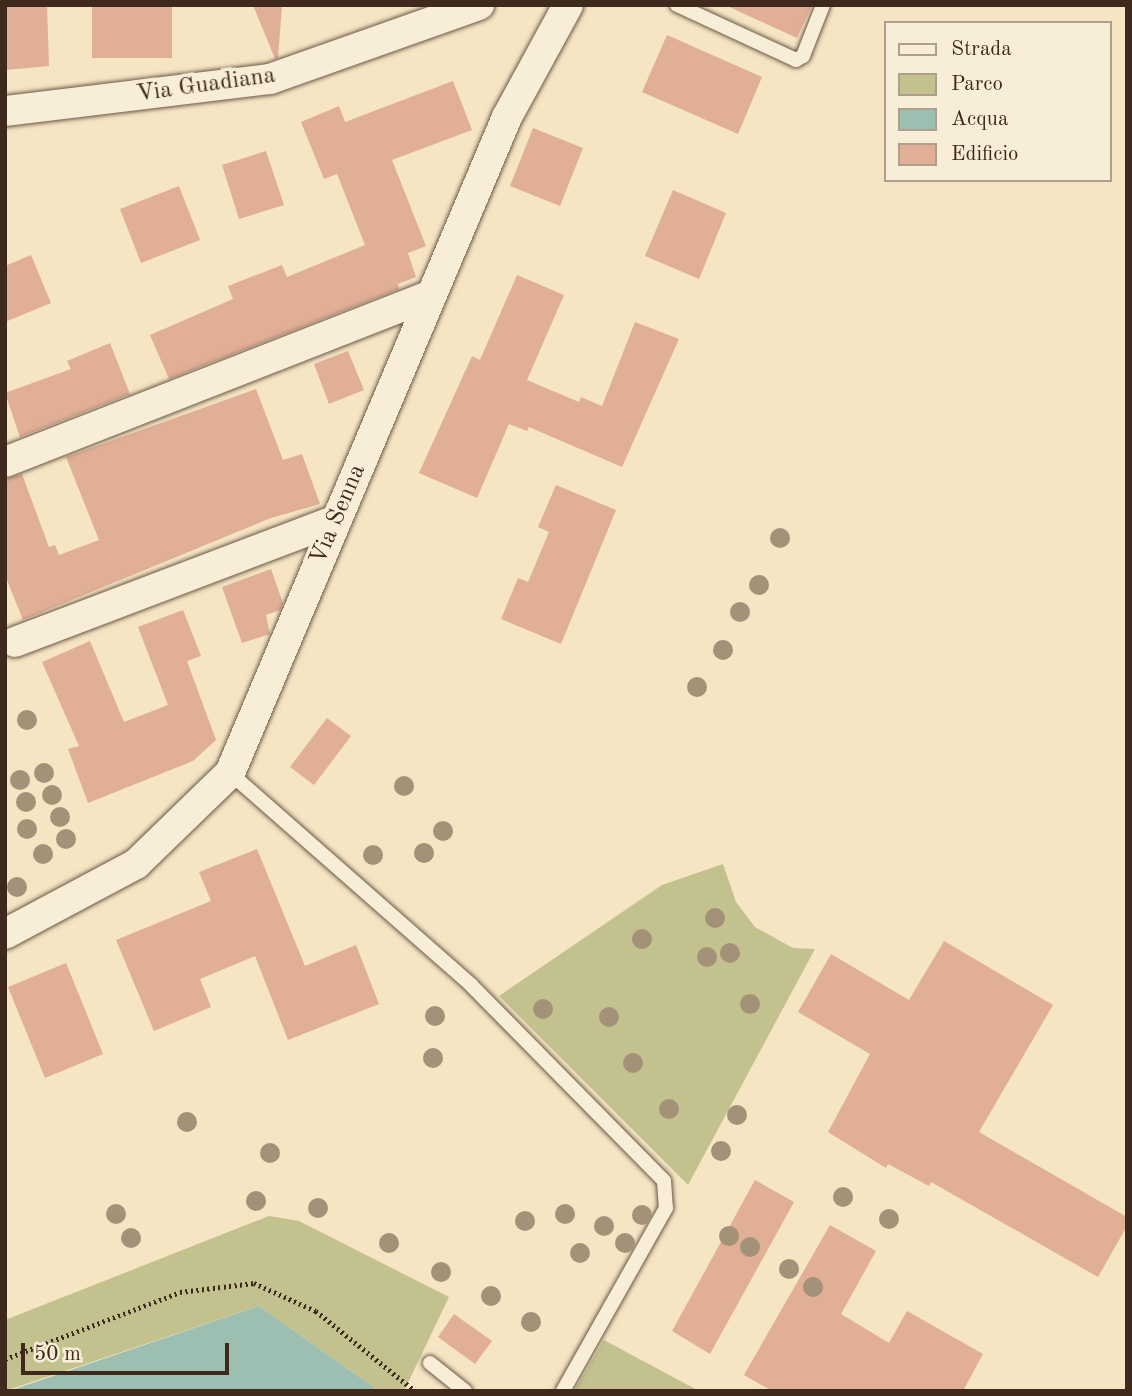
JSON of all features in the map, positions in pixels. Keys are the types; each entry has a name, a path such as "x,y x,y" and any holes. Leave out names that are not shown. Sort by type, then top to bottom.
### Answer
{"street":[{"name":"Via Guadiana","path":"5,111 254,83 479,5"},
{"name":"Via Senna","path":"5,934 136,864 230,773 522,84 568,5"},
{"path":"5,462 431,295"},
{"path":"15,642 337,520"}],"lane":[{"path":"677,5 796,60 803,56 823,5"},
{"path":"230,773 471,985 664,1181 666,1208 563,1391"},
{"path":"430,1363 466,1391"}],"path":[{"path":"5,1359 180,1292 254,1283 316,1311 415,1391"}],"green space":[{"path":"723,864 736,902 755,927 793,948 815,949 688,1185 499,996 662,885"},
{"path":"269,1216 299,1221 449,1297 404,1391 379,1391 259,1306 5,1391 5,1320"},
{"path":"604,1340 699,1391 574,1391"}],"water":[{"path":"259,1306 379,1391 9,1391"}],"building":[{"path":"5,5 47,5 49,66 5,70"},
{"path":"92,5 172,5 172,58 92,58"},
{"path":"253,5 282,5 278,58 275,59"},
{"path":"725,5 812,5 797,38"},
{"path":"667,35 762,77 738,134 642,92"},
{"path":"453,81 472,130 392,160 426,246 408,253 416,277 398,284 399,289 169,379 150,335 233,299 228,286 282,265 287,277 365,245 337,174 324,179 301,122 339,106 345,122"},
{"path":"533,128 583,148 560,206 510,186"},
{"path":"266,151 284,205 239,219 222,165"},
{"path":"179,186 200,240 141,263 120,209"},
{"path":"673,190 726,213 699,279 645,256"},
{"path":"31,255 51,303 5,322 5,266"},
{"path":"517,275 564,295 527,380 579,402 581,397 602,406 635,322 679,339 622,467 529,427 527,431 509,424 477,498 419,473 472,356 480,360"},
{"path":"110,343 130,394 20,437 5,393 71,369 67,361"},
{"path":"348,351 364,390 329,404 314,364"},
{"path":"256,389 283,460 302,454 320,504 271,518 23,620 5,575 5,479 22,474 49,547 55,545 59,555 99,540 66,457"},
{"path":"556,485 616,510 561,644 501,619 518,578 528,582 549,532 538,527"},
{"path":"271,569 283,603 280,610 266,615 270,634 242,643 222,587"},
{"path":"183,610 201,656 187,661 216,740 193,761 88,803 68,749 79,746 42,662 90,641 124,722 168,705 138,627"},
{"path":"327,718 351,736 314,785 290,767"},
{"path":"257,849 305,966 356,945 379,1004 288,1040 255,956 200,979 211,1007 154,1031 116,940 211,901 199,872"},
{"path":"944,941 1053,1005 979,1132 1127,1217 1127,1226 1098,1277 931,1182 929,1186 888,1164 886,1168 828,1132 870,1054 798,1012 831,954 909,1000"},
{"path":"66,963 103,1054 45,1078 8,987"},
{"path":"755,1180 794,1202 710,1354 672,1331"},
{"path":"830,1225 876,1251 841,1314 889,1343 907,1311 983,1354 963,1391 772,1391 744,1375"},
{"path":"454,1314 492,1341 475,1364 438,1337"}]}
